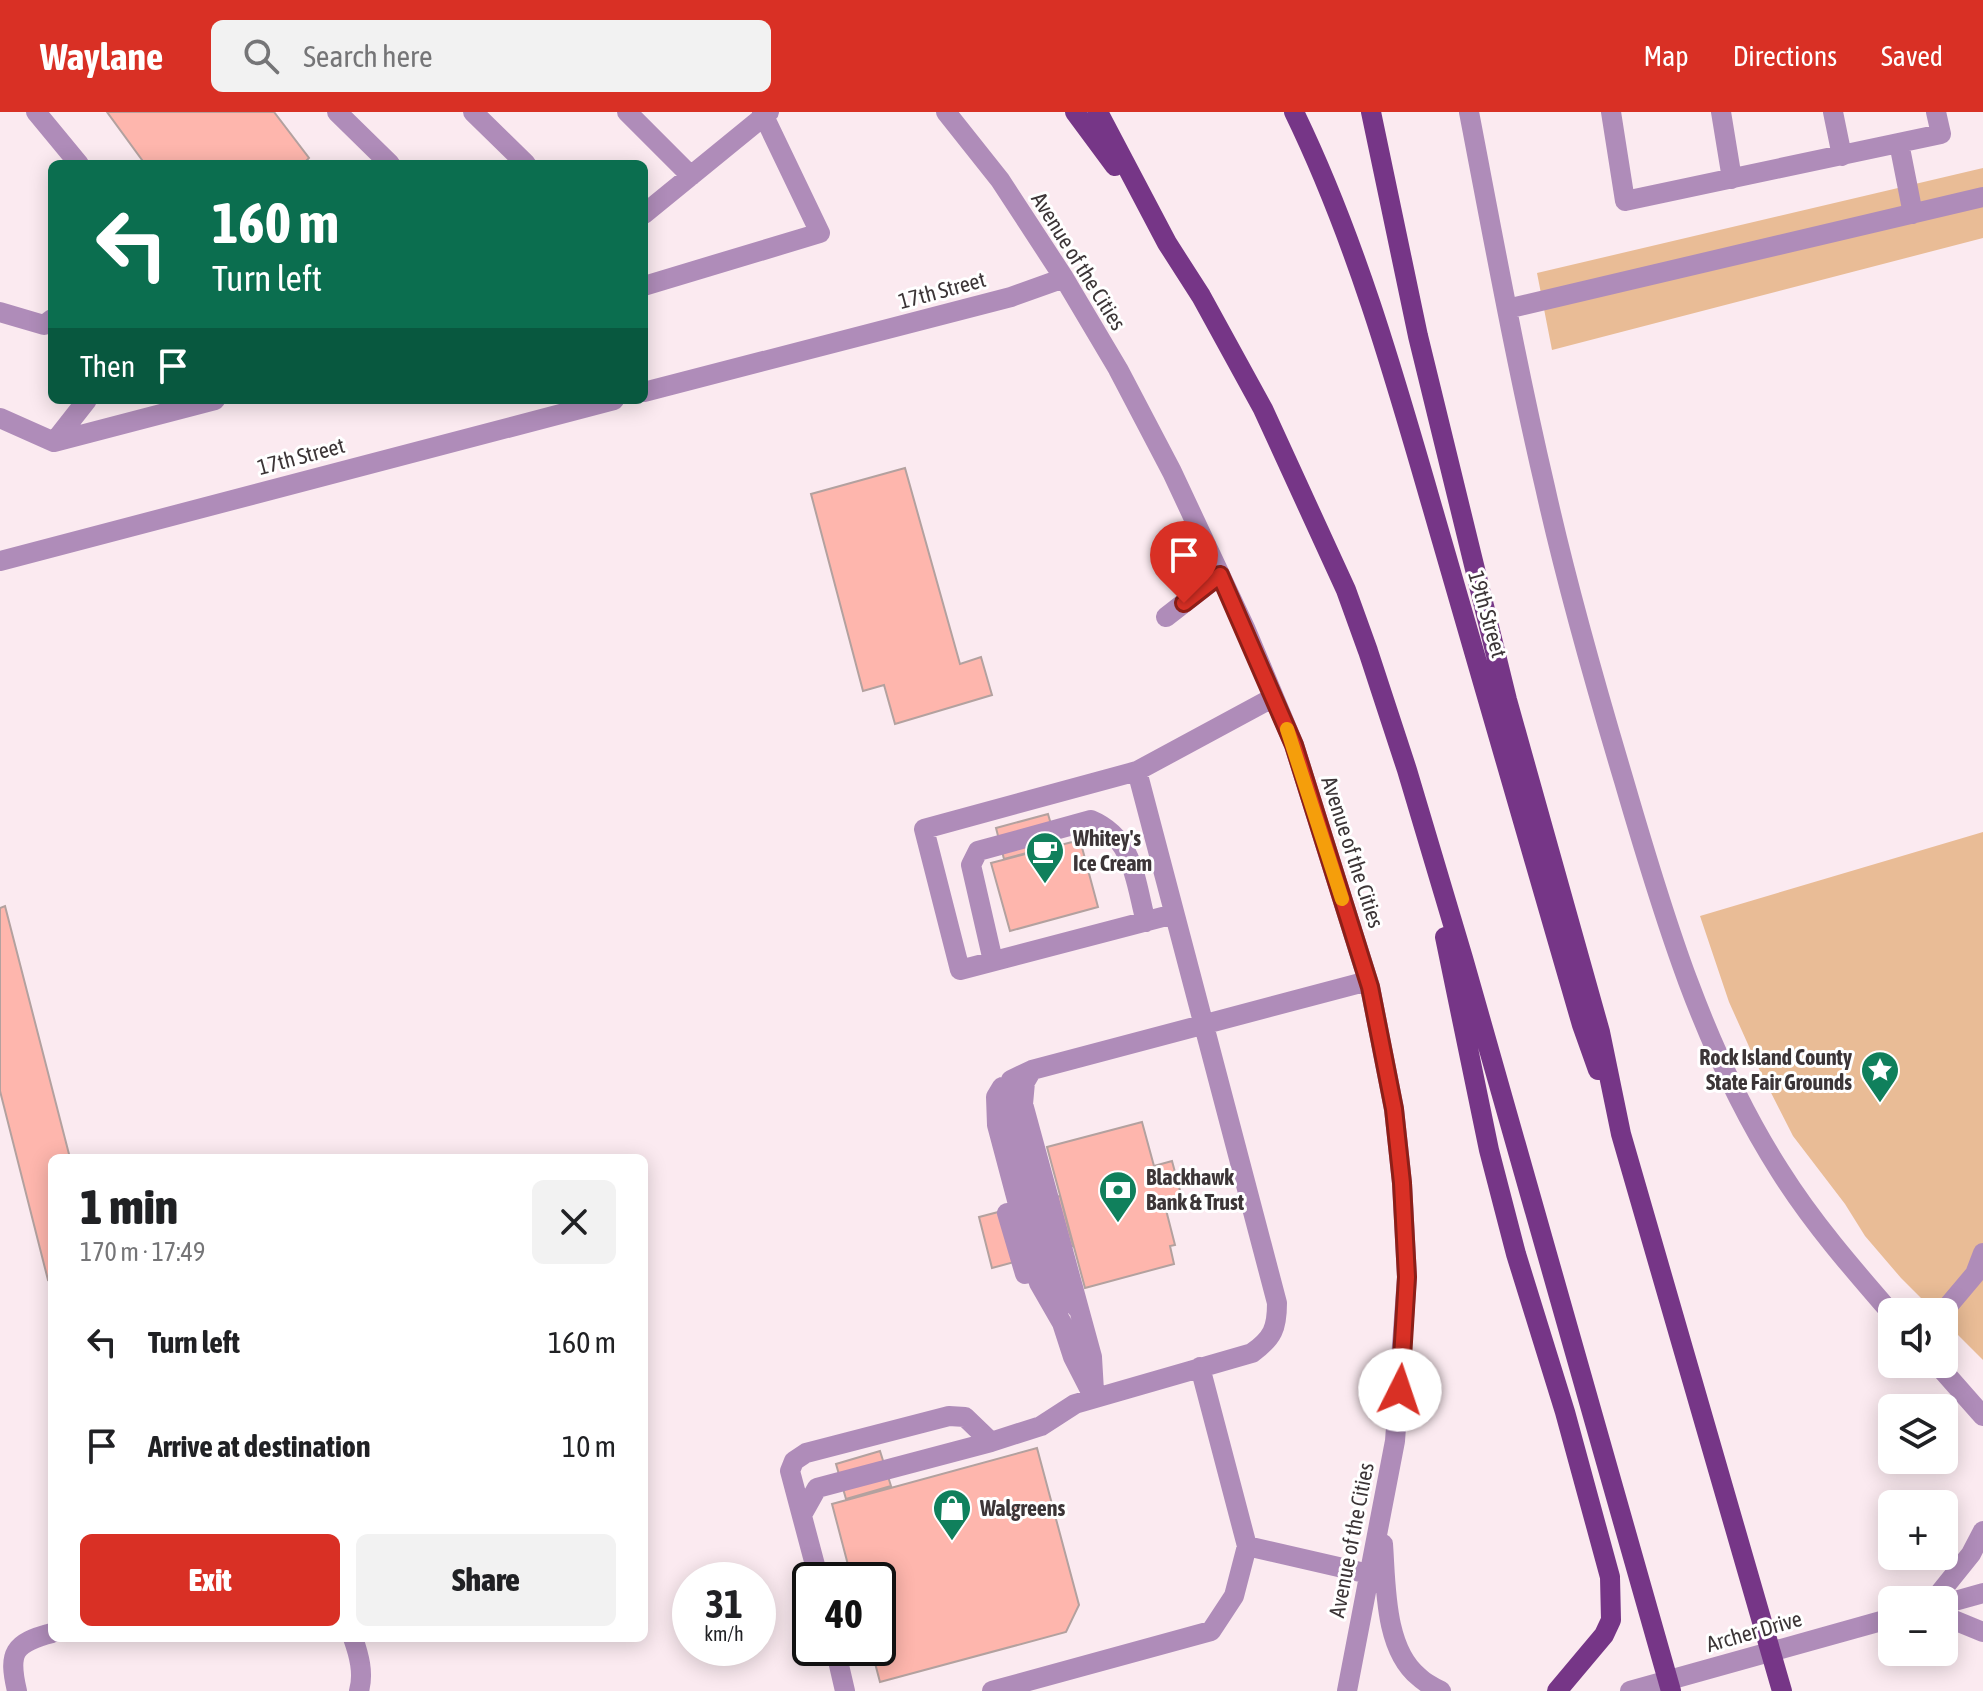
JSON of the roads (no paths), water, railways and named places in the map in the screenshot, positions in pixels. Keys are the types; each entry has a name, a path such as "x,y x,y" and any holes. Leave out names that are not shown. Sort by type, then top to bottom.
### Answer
{"main road":[{"path":"1075,112 1136,194 1201,296 1263,409 1346,590 1402,755 1571,1333 1670,1686"},
{"path":"1098,112 1167,243"},
{"name":"19th Street","path":"1294,112 1326,183 1390,359 1582,1025 1621,1134"},
{"path":"1371,112 1418,336 1503,684 1600,1032 1621,1134 1782,1691"},
{"path":"1425,835 1489,1150 1610,1577 1611,1620 1604,1635 1557,1691"}],"street":[{"path":"36,112 76,160"},
{"path":"337,112 386,160"},
{"path":"473,112 522,160"},
{"path":"627,112 691,176"},
{"name":"Avenue of the Cities","path":"946,112 1000,180 1064,278 1118,369 1172,472 1294,745 1368,981 1394,1109 1407,1277 1395,1441 1347,1691"},
{"path":"1469,112 1507,309 1569,587 1654,885 1723,1067 1779,1170 1878,1298"},
{"path":"1611,112 1625,201 1941,134 1936,112"},
{"path":"1721,112 1732,179"},
{"path":"1833,112 1842,156"},
{"path":"648,211 765,113 820,233 648,281"},
{"path":"1899,143 1913,214"},
{"path":"1507,309 1983,197"},
{"name":"17th Street","path":"648,391 1011,297 1064,278"},
{"path":"0,312 44,325 48,322"},
{"path":"54,442 84,404"},
{"path":"0,418 54,442 200,404"},
{"name":"17th Street","path":"0,561 599,404"},
{"path":"1166,617 1220,575"},
{"path":"1174,914 960,970 924,829 1137,771 1274,697"},
{"path":"803,1513 817,1488 991,1442 1041,1426 1075,1404 1252,1353 1266,1343 1277,1323 1277,1303 1137,771"},
{"path":"993,961 971,865 974,856 978,851 1091,820 1105,826 1128,853 1146,922"},
{"path":"1094,1398 1073,1357 1062,1323 1039,1283 997,1125 996,1097 1006,1084 1032,1070 1368,981"},
{"path":"1032,1070 1025,1082 1023,1104 1092,1357 1094,1398"},
{"path":"1006,1084 1008,1105 1051,1272 1057,1286 1078,1309"},
{"path":"1957,1298 1980,1275 1983,1253"},
{"path":"992,1691 1211,1631 1234,1596 1247,1546 1200,1367"},
{"path":"1949,1378 1983,1416"},
{"path":"815,1562 790,1471 794,1461 806,1453 949,1416 965,1417 991,1442"},
{"path":"1381,1515 1387,1611 1394,1635 1404,1659 1417,1676 1441,1691"},
{"path":"1945,1586 1971,1554 1983,1531"},
{"path":"1247,1546 1369,1574"},
{"path":"1958,1600 1983,1593"},
{"name":"Archer Drive","path":"1630,1691 1670,1686 1771,1651 1878,1622"},
{"path":"1958,1622 1983,1632"},
{"path":"17,1691 11,1668 17,1649 21,1644 48,1634"},
{"path":"354,1642 361,1669 359,1691"},
{"path":"839,1666 845,1691"}],"place":[{"name":"Whitey's Ice Cream","path":"1045,885"},
{"name":"Rock Island County State Fair Grounds","path":"1880,1104"},
{"name":"Blackhawk Bank & Trust","path":"1118,1224"},
{"name":"Walgreens","path":"952,1542"}]}
